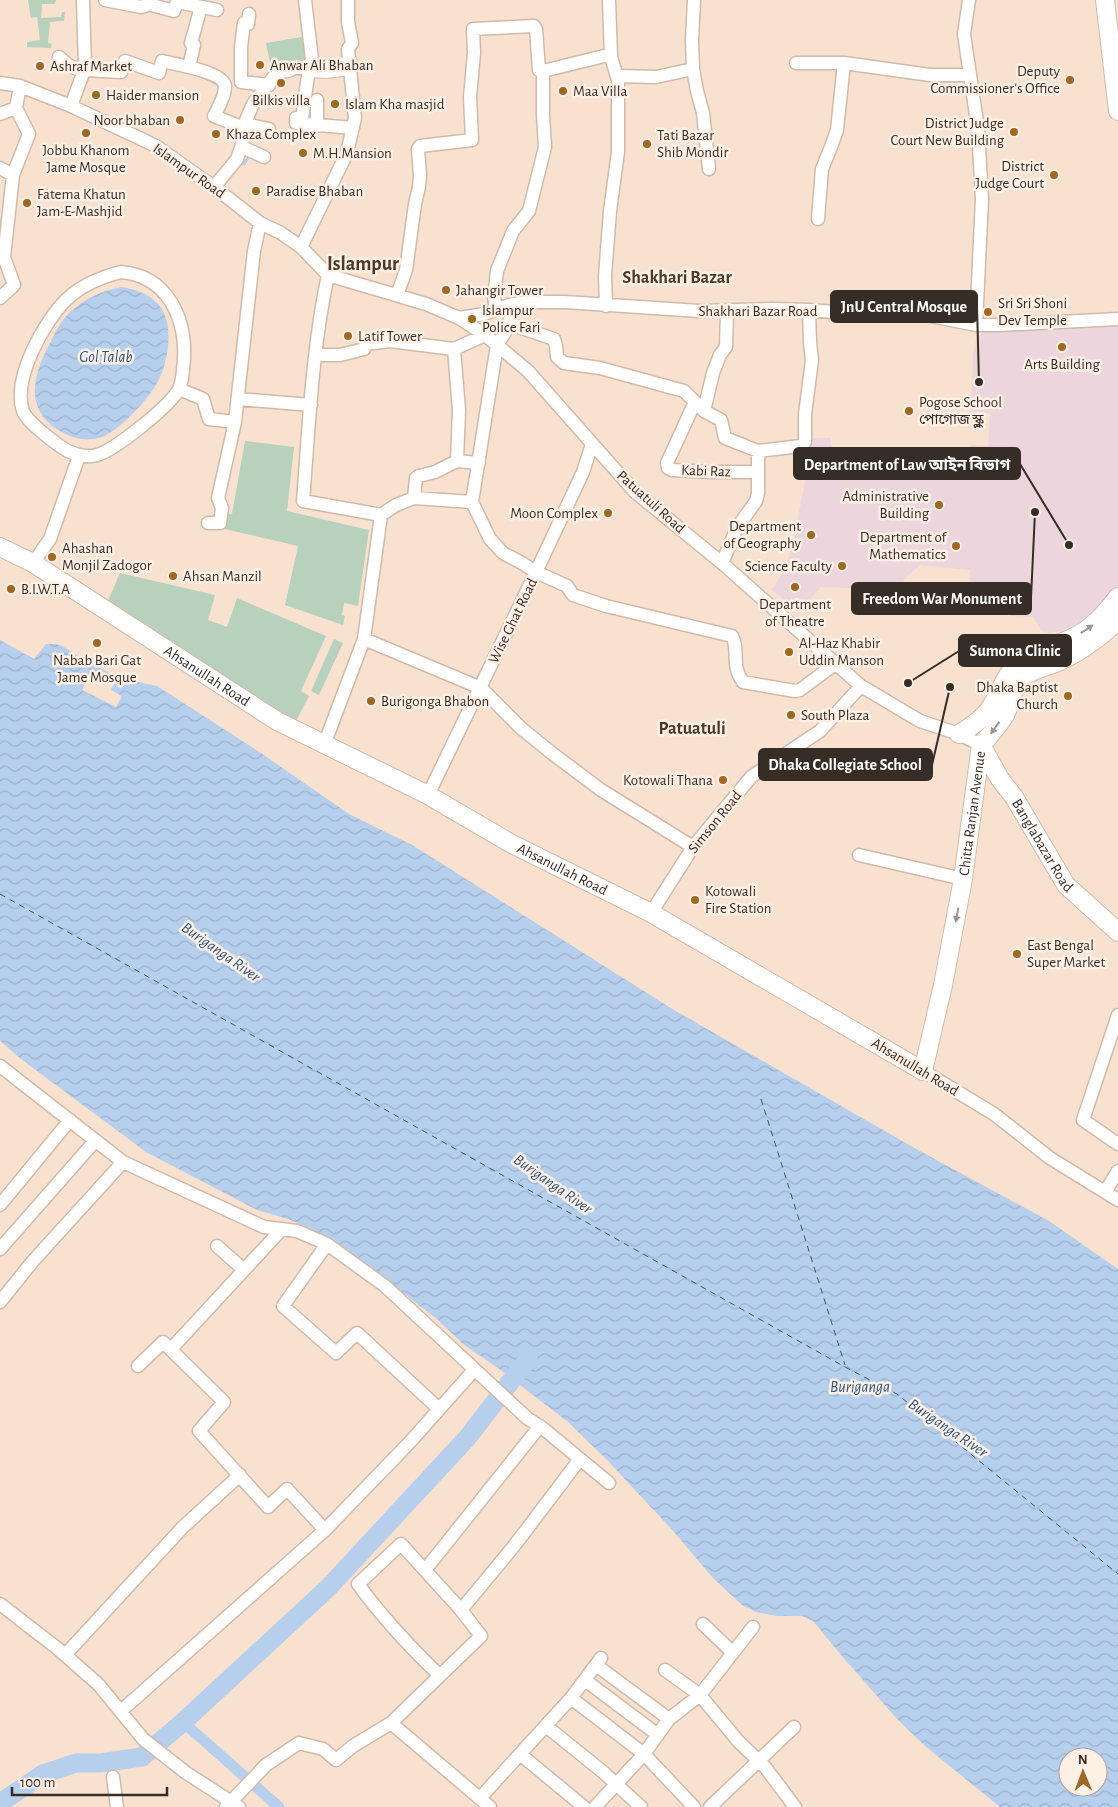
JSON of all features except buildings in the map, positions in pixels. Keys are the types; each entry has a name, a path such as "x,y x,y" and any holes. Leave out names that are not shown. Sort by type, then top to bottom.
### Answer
{"street":[{"path":"71,106 84,71 83,0"},
{"path":"105,0 141,7 149,2 174,11 176,2 218,10"},
{"path":"305,0 311,68 302,119 296,121 317,126 353,128"},
{"path":"300,247 347,153 355,118 348,49 352,43 348,22 348,0"},
{"path":"606,306 605,276 610,211 618,152 617,76 611,57 609,0"},
{"path":"694,0 693,68 703,114 708,169"},
{"path":"969,0 964,34 978,129 982,199 976,325"},
{"path":"1105,0 1118,112"},
{"path":"189,67 194,45 191,43 201,7"},
{"path":"249,14 248,24 244,24 241,47 241,82 268,85"},
{"path":"397,295 406,270 419,187 418,149 420,146 472,140 470,97 474,53 473,29 536,27 540,70 543,71 545,147 529,211 513,231 506,244 497,271 494,297 496,309"},
{"path":"543,71 604,56 611,57"},
{"path":"58,57 68,65 84,71 121,72 125,61 159,73 162,61 215,74 226,86 214,116 244,126 269,129"},
{"path":"796,63 844,63 930,75 969,75"},
{"path":"818,220 822,169 837,130 844,63"},
{"path":"244,164 246,149 244,126 253,104 275,75 279,72 291,71 294,68 350,66"},
{"path":"617,76 656,77 693,68"},
{"name":"Islampur Road","path":"0,83 20,86 71,106 156,146 214,187 260,223 281,233 300,247"},
{"path":"0,298 14,285 4,257 13,175 29,134 16,108 20,86"},
{"path":"317,126 318,100"},
{"path":"0,114 16,108"},
{"path":"214,187 246,149"},
{"path":"246,149 264,157"},
{"path":"0,168 13,175"},
{"path":"208,523 220,523 222,508 218,498 235,422 254,251 260,223"},
{"name":"Patuatuli Road","path":"300,247 328,275 426,304 459,318 485,335 528,371 635,492 722,563 861,686 920,721 960,734 981,745"},
{"path":"121,272 133,273 149,280 164,294 176,310 182,325 184,342 184,357 179,388 169,401 124,440 97,455 79,456 60,447 39,430 23,413 20,397 25,372 34,346 68,298 102,276 121,272"},
{"path":"328,275 322,302 316,355 303,501 381,515 396,505 414,498 472,502"},
{"name":"Shakhari Bazar Road","path":"459,318 484,314 509,305 528,302 584,302 606,306 727,312 773,309 871,315 921,314 976,325 999,326 1118,319"},
{"path":"509,305 510,324 498,345 472,502 490,539 503,553 522,562 536,572 567,586 573,595 606,606 732,636 735,641 735,666 743,682 795,691 800,690 835,664"},
{"path":"510,324 554,339 557,357 564,362 600,368 684,391 700,406 720,420 725,438 758,451 801,446 805,442 805,414 812,360 809,310"},
{"path":"700,406 720,355 726,347 727,312"},
{"path":"316,355 340,355 364,349 366,344 390,341 454,350 485,335"},
{"path":"454,350 459,410 457,461"},
{"path":"179,388 203,400 209,419 235,422"},
{"path":"238,399 311,405"},
{"name":"Kabi Raz","path":"700,406 667,463 668,468 672,470 711,472 758,472"},
{"name":"Wise Ghat Road","path":"428,795 583,472 592,444"},
{"path":"722,563 737,528 756,501 758,493 758,451"},
{"path":"34,563 50,539 79,456"},
{"path":"414,498 417,477 435,472 457,461 479,463"},
{"path":"324,745 364,639 381,515"},
{"name":"Ahsanullah Road","path":"0,547 34,563 277,722 428,795 510,843 651,913 923,1071 994,1114 1050,1158 1118,1200"},
{"name":"Chitta Ranjan Avenue","path":"960,734 985,716 1010,672 1017,664 1035,653 1083,632 1096,623 1118,597"},
{"name":"Chitta Ranjan Avenue","path":"923,1071 943,985 963,879 981,745 994,731 1006,713 1015,685 1022,678 1035,670 1060,661 1093,641 1118,620"},
{"path":"364,639 481,688 521,728 553,754 601,790 693,847"},
{"name":"Simson Road","path":"651,913 693,847 752,777 820,731 861,686"},
{"name":"Banglabazar Road","path":"981,745 1066,885 1118,932"},
{"path":"859,855 963,879"},
{"path":"1118,1015 1083,1120 1118,1144"},
{"path":"0,1066 123,1162 264,1226 297,1231 327,1244 385,1286 527,1418 580,1458 608,1483"},
{"path":"0,1205 70,1120"},
{"path":"0,1250 95,1141"},
{"path":"0,1302 33,1261 123,1162"},
{"path":"1105,1192 1118,1171"},
{"path":"170,1349 282,1229"},
{"path":"327,1244 283,1306 336,1352 357,1333 439,1410"},
{"path":"217,1246 244,1270"},
{"path":"138,1366 163,1342 224,1402 199,1431 268,1507 287,1489 325,1530"},
{"path":"121,1711 325,1530 410,1442 474,1370"},
{"path":"425,1570 540,1426"},
{"path":"461,1610 514,1546 580,1458"},
{"path":"65,1655 183,1527 240,1476"},
{"path":"0,1604 65,1655 99,1685 143,1739 232,1805 266,1765 299,1743 323,1749 336,1760 353,1746 390,1723 480,1636 461,1610 401,1544 358,1584 371,1602 439,1675"},
{"path":"703,1624 733,1652"},
{"path":"595,1807 644,1754 669,1719 700,1695 753,1627"},
{"path":"480,1798 571,1698 598,1662 669,1719"},
{"path":"665,1670 700,1695 738,1741 782,1787 795,1807"},
{"path":"585,1680 658,1735"},
{"path":"571,1698 644,1754 694,1807"},
{"path":"390,1723 490,1807"},
{"path":"546,1726 616,1783 641,1807"},
{"path":"710,1807 794,1727"},
{"path":"520,1754 584,1807"},
{"path":"113,1777 117,1807"}],"shaded area":[{"path":"1118,325 1118,589 1091,620 1074,629 1048,633 1042,631 1033,617 1010,616 1010,606 999,604 999,595 991,594 991,591 970,589 970,570 920,565 905,578 899,590 821,587 800,611 772,590 784,570 792,549 805,481 807,438 831,438 831,465 909,473 910,463 969,466 971,445 988,446 990,413 971,412 973,355 977,336 984,332"}],"green space":[{"path":"28,0 56,0 55,4 42,4 41,18 61,17 62,12 65,12 64,21 50,22 48,43 52,44 51,48 27,47 27,42 40,40 37,17 31,18"},
{"path":"307,36 311,67 289,70 288,61 278,61 279,71 273,77 266,43"},
{"path":"245,441 294,447 287,511 369,530 358,606 344,603 342,615 345,616 343,625 285,605 298,546 220,528 223,513 232,514"},
{"path":"120,573 215,595 208,620 227,627 237,598 326,636 301,691 309,696 295,723 105,608"},
{"path":"334,639 343,643 319,695 311,691"}],"water":[{"name":"Gol Talab","path":"121,287 145,294 158,304 163,312 167,321 168,332 165,365 150,394 123,423 102,437 89,439 75,438 58,430 47,421 40,411 36,401 36,378 44,354 68,314 93,296"},
{"name":"Buriganga","path":"0,640 34,659 46,644 56,644 120,678 157,686 258,751 349,814 412,845 674,1010 918,1150 1049,1221 1118,1269 1118,1807 1000,1807 925,1746 897,1719 813,1621 802,1616 777,1616 756,1612 742,1605 713,1578 674,1532 607,1460 568,1422 502,1371 463,1344 437,1319 344,1247 316,1231 288,1219 257,1210 146,1152 21,1059 0,1041"}],"pier":[{"path":"112,671 119,674 111,690 122,696 116,707 82,690 89,677 105,685"}],"waterway":[{"path":"244,164 250,154"},
{"path":"0,1803 43,1774 76,1763 100,1763 142,1757 183,1722 328,1588 468,1437 528,1359"},
{"path":"183,1722 279,1807"}],"ferry route":[{"path":"0,894 845,1367 897,1394 1118,1574"},
{"path":"761,1099 845,1365"}],"place":[{"name":"Anwar Ali Bhaban","path":"260,65"},
{"name":"Ashraf Market","path":"40,66"},
{"name":"Deputy Commissioner's Office","path":"1070,80"},
{"name":"Bilkis villa","path":"281,83"},
{"name":"Maa Villa","path":"563,91"},
{"name":"Haider mansion","path":"96,95"},
{"name":"Islam Kha masjid","path":"335,104"},
{"name":"Noor bhaban","path":"180,120"},
{"name":"District Judge Court New Building","path":"1014,132"},
{"name":"Jobbu Khanom Jame Mosque","path":"86,133"},
{"name":"Khaza Complex","path":"216,134"},
{"name":"Tati Bazar Shib Mondir","path":"647,144"},
{"name":"M.H.Mansion","path":"303,153"},
{"name":"District Judge Court","path":"1054,175"},
{"name":"Paradise Bhaban","path":"256,191"},
{"name":"Fatema Khatun Jam-E-Mashjid","path":"27,203"},
{"name":"Jahangir Tower","path":"446,290"},
{"name":"Sri Sri Shoni Dev Temple","path":"988,312"},
{"name":"Islampur Police Fari","path":"472,319"},
{"name":"Latif Tower","path":"348,336"},
{"name":"Arts Building","path":"1062,347"},
{"name":"JnU Central Mosque","path":"979,382"},
{"name":"Pogose School পোগোজ স্কুল","path":"909,411"},
{"name":"Administrative Building","path":"939,505"},
{"name":"Freedom War Monument","path":"1035,512"},
{"name":"Moon Complex","path":"608,513"},
{"name":"Department of Geography","path":"811,535"},
{"name":"Department of Law আইন বিভাগ","path":"1069,545"},
{"name":"Department of Mathematics","path":"956,546"},
{"name":"Ahashan Monjil Zadogor","path":"52,557"},
{"name":"Science Faculty","path":"842,566"},
{"name":"Ahsan Manzil","path":"173,576"},
{"name":"Department of Theatre","path":"795,587"},
{"name":"B.I.W.T.A","path":"11,589"},
{"name":"Nabab Bari Gat Jame Mosque","path":"97,643"},
{"name":"Al-Haz Khabir Uddin Manson","path":"789,652"},
{"name":"Sumona Clinic","path":"908,683"},
{"name":"Dhaka Collegiate School","path":"950,687"},
{"name":"Dhaka Baptist Church","path":"1068,696"},
{"name":"Burigonga Bhabon","path":"371,701"},
{"name":"South Plaza","path":"791,715"},
{"name":"Kotowali Thana","path":"723,780"},
{"name":"Kotowali Fire Station","path":"695,900"},
{"name":"East Bengal Super Market","path":"1017,954"}],"district":[{"name":"Islampur","path":"363,264"},
{"name":"Shakhari Bazar","path":"677,278"},
{"name":"Patuatuli","path":"692,729"}],"water label":[{"name":"Buriganga River","path":"221,952"},
{"name":"Buriganga River","path":"553,1184"},
{"name":"Buriganga River","path":"948,1428"}]}
